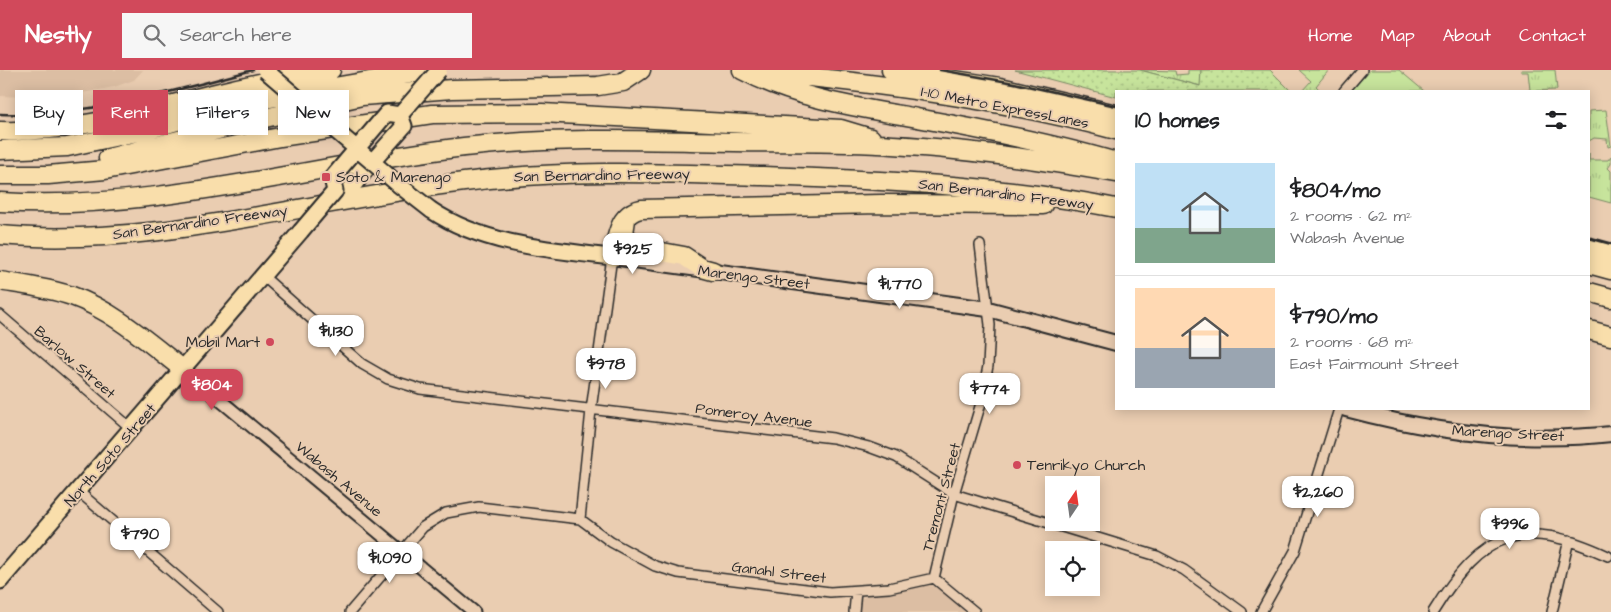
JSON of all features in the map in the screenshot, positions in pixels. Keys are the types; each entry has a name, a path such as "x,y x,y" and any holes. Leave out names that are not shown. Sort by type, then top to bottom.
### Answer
{"highway":[{"path":"0,131 45,130 110,121 248,85 331,70"},
{"path":"0,150 67,147 142,131 211,111 265,99 434,70"},
{"path":"743,70 792,92 829,102 1003,134 1115,162"},
{"name":"I-10 Metro ExpressLanes","path":"743,70 922,90 1007,105 1115,130"},
{"name":"I-10 Metro ExpressLanes","path":"891,70 1000,87 1115,114"},
{"path":"48,175 265,118 362,96 452,88 598,86 623,82 641,71"},
{"path":"0,175 48,175 105,170 352,125 432,114 484,112 542,113 841,129 890,144"},
{"name":"San Bernardino Freeway","path":"0,202 54,204 131,200 413,155 520,142 656,140 890,144 1021,156 1115,173"},
{"name":"San Bernardino Freeway","path":"0,236 53,238 151,232 415,188 501,177 578,173 853,179 994,190 1113,208"},
{"path":"612,257 621,225 629,214 641,209 882,204 1113,208"},
{"path":"629,214 624,223 624,232 635,247 684,256 702,268 713,271"},
{"path":"1590,247 1611,253"},
{"path":"1590,264 1611,270"},
{"path":"0,281 56,292 92,305 126,326 184,370"},
{"path":"1590,292 1611,298"},
{"path":"1590,330 1611,336"}],"main road":[{"name":"Marengo Street","path":"265,70 356,149 431,210 476,232 512,243 988,309 1115,343"},
{"name":"North Soto Street","path":"400,116 439,70"},
{"name":"North Soto Street","path":"335,191 332,178 387,113 400,116"},
{"name":"North Soto Street","path":"0,581 184,370 335,191 349,191 404,126 400,116"},
{"name":"Marengo Street","path":"1350,410 1402,423 1510,436 1549,438 1611,434"}],"street":[{"path":"1345,90 1362,70"},
{"name":"Tremont Street","path":"934,578 954,494 981,403 988,366 990,346 988,309 980,245"},
{"path":"350,612 433,519 459,509 478,507 580,519 591,410 612,257"},
{"name":"Pomeroy Avenue","path":"263,276 362,364 388,379 420,389 833,438 869,447 896,458 954,494 1157,556 1184,570 1242,612"},
{"name":"Barlow Street","path":"0,315 132,429"},
{"name":"Wabash Avenue","path":"184,370 474,612"},
{"path":"1261,612 1295,551 1339,410"},
{"path":"78,491 218,612"},
{"name":"Ganahl Street","path":"580,519 610,542 656,566 678,573 830,592 889,588 934,578"},
{"path":"1433,612 1466,566 1480,552 1500,540 1521,535 1542,534 1569,540 1608,556"},
{"path":"1552,612 1569,540"},
{"path":"934,578 975,612"},
{"path":"854,612 856,591"}],"shaded area":[{"path":"0,70 143,70 134,80 114,87 83,93 83,90 15,90 15,97 0,96"},
{"path":"924,583 939,588 967,612 857,612 860,600 864,597"}],"green space":[{"path":"1015,70 1140,70 1200,86 1201,70 1270,70 1290,90 1115,90 1115,97"},
{"path":"1140,70 1175,71 1176,75 1188,74 1188,70 1201,70 1201,86"},
{"path":"1299,70 1329,70 1316,86 1320,90 1303,90 1311,81"},
{"path":"1370,70 1399,70 1423,90 1352,90"},
{"path":"1521,70 1555,70 1557,90 1530,90 1528,72 1521,72"},
{"path":"1606,110 1611,146 1608,147 1607,139 1594,138 1590,140 1590,111"},
{"path":"1611,156 1611,164 1608,168 1611,171 1611,203 1590,197 1590,160 1608,160"}],"railway":[{"path":"0,114 32,114 96,107 191,87 253,70"},
{"path":"940,70 1014,83 1115,106"},
{"path":"1590,238 1611,244"}],"place":[{"name":"Soto & Marengo","path":"326,177"},
{"name":"Mobil Mart","path":"270,342"},
{"name":"Tenrikyo Church","path":"1017,465"}]}
